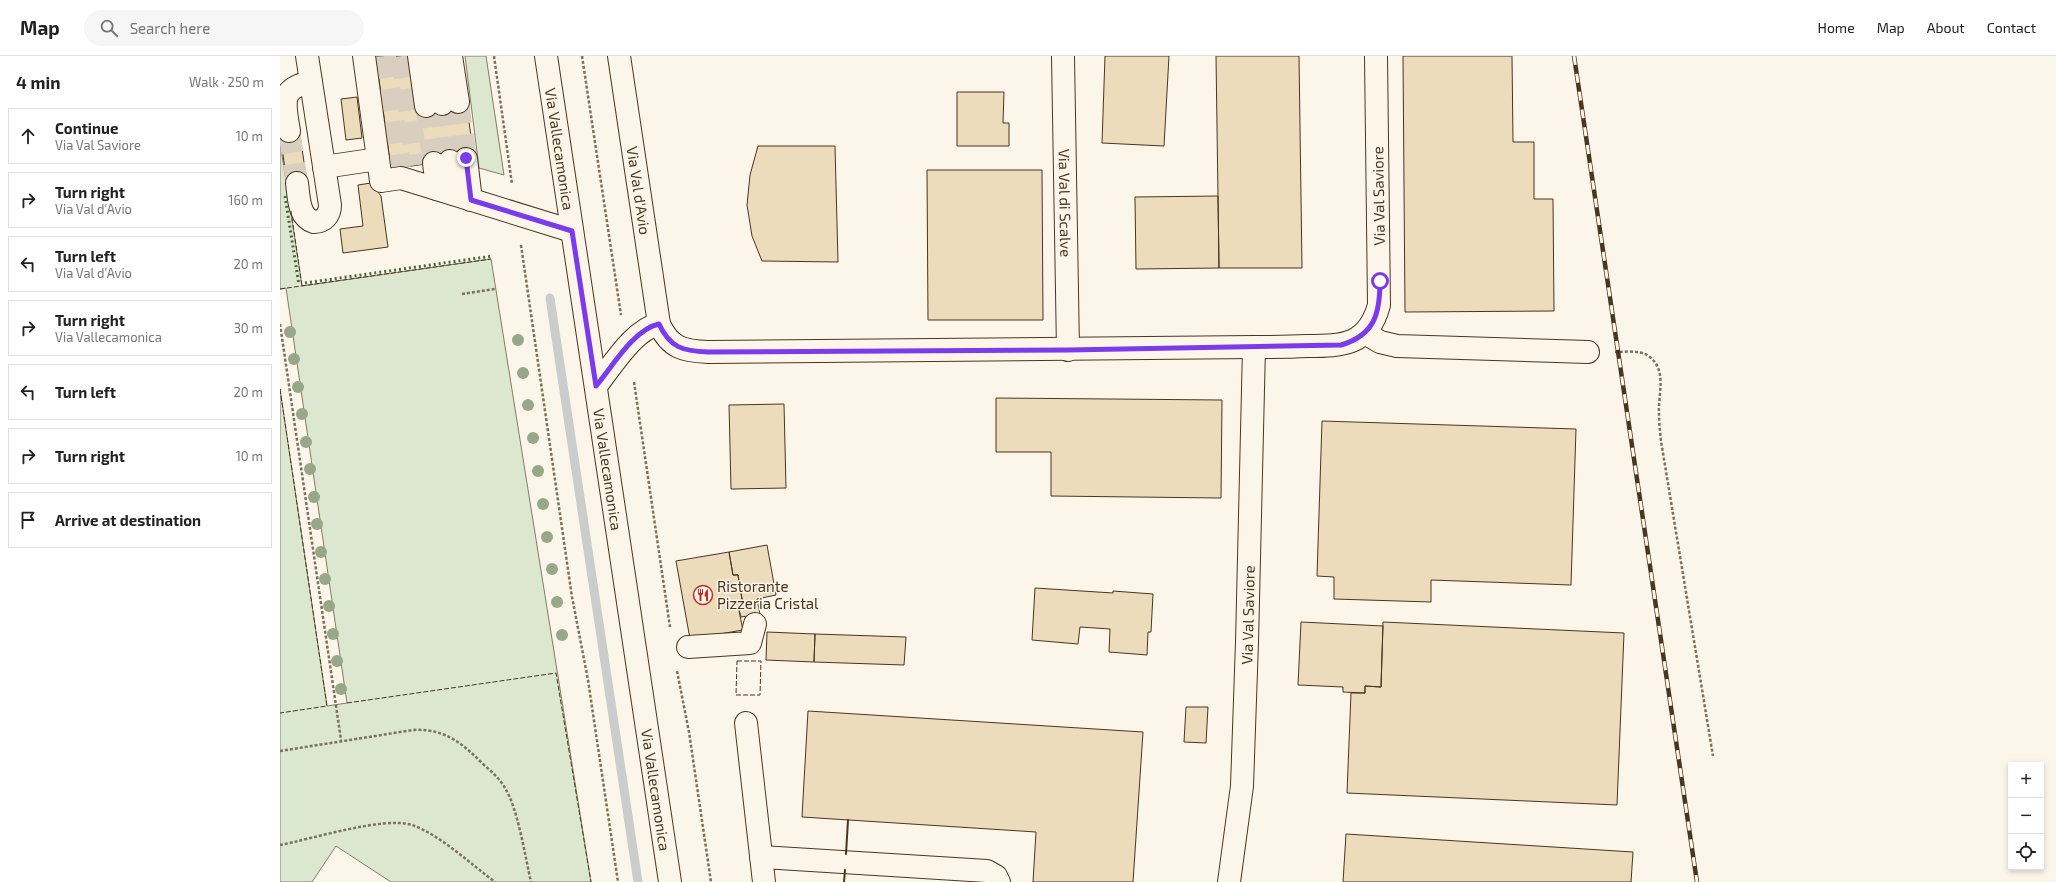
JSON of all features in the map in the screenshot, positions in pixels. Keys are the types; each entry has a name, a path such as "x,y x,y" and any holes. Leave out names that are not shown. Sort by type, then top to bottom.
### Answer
{"street":[{"path":"297,183 302,213 307,219 318,222 324,219 330,208 307,56"},
{"path":"364,56 381,180 435,176 572,231"},
{"path":"419,56 442,104"},
{"path":"435,56 442,104"},
{"path":"442,104 452,56"},
{"name":"Via Vallecamonica","path":"546,56 670,882"},
{"name":"Via Val d'Avio","path":"619,56 659,324 666,338 677,347 701,352 1068,350 1254,347 1341,345 1357,339 1365,333"},
{"name":"Via Val di Scalve","path":"1064,56 1068,350"},
{"name":"Via Val Saviore","path":"1365,333 1376,315 1380,294 1376,56"},
{"path":"289,131 284,101 285,93 293,86 311,82"},
{"path":"324,167 378,159"},
{"path":"596,386 638,335 651,326 659,324"},
{"path":"1365,333 1380,342 1397,346 1588,352"},
{"name":"Via Val Saviore","path":"1229,882 1238,826 1242,786 1254,347"},
{"path":"688,647 750,643 755,624"},
{"path":"746,723 764,882"},
{"path":"761,856 987,871 996,876 999,882"}],"path":[{"path":"494,56 511,178"},
{"path":"582,56 622,322"},
{"path":"521,249 570,589 588,680 618,882"},
{"path":"462,294 495,289"},
{"path":"280,324 341,740"},
{"path":"1612,352 1637,352 1646,355 1658,369 1661,379 1659,411 1661,441 1713,756"},
{"path":"280,751 341,740 420,729 440,732 465,745 496,776 505,788 511,802 531,882"},
{"path":"280,845 384,823 405,824 430,834 495,882"}],"green space":[{"path":"465,56 486,56 504,175 479,168"},
{"path":"280,142 302,286 491,259 591,882 391,882 336,846 312,882 280,882 280,389 327,706 347,703 286,288 280,289"}],"building":[{"path":"411,56 466,101 474,157 391,169 376,57"},
{"path":"1105,56 1169,56 1164,146 1102,143"},
{"path":"1216,56 1299,56 1302,268 1219,268"},
{"path":"1403,56 1512,56 1513,142 1534,142 1534,199 1553,199 1554,311 1405,312"},
{"path":"957,92 1004,92 1003,123 1009,123 1009,146 957,146"},
{"path":"357,97 362,138 346,140 341,99"},
{"path":"299,129 307,182 287,185 280,132"},
{"path":"758,146 835,146 838,262 762,261 752,236 747,205 750,175"},
{"path":"927,170 1042,170 1043,320 928,320"},
{"path":"371,183 381,196 388,247 343,253 340,229 363,226 358,185"},
{"path":"1218,196 1219,268 1136,269 1135,197"},
{"path":"996,398 1222,400 1221,498 1051,496 1051,452 996,452"},
{"path":"784,404 786,488 731,489 729,405"},
{"path":"1322,421 1576,429 1571,585 1431,580 1431,602 1334,599 1334,577 1317,576"},
{"path":"767,545 776,595 757,599 760,614 741,617 738,606 743,605 738,575 733,575 729,552"},
{"path":"729,552 733,575 738,575 743,605 738,606 743,630 690,639 676,561"},
{"path":"1035,588 1153,594 1151,632 1148,632 1147,655 1109,652 1110,629 1080,627 1078,644 1032,640"},
{"path":"1301,622 1383,626 1381,687 1365,686 1365,693 1343,692 1343,687 1298,685"},
{"path":"1383,622 1624,633 1617,805 1347,793 1351,693 1365,693 1365,686 1381,687"},
{"path":"767,632 815,634 814,662 766,660"},
{"path":"815,634 906,637 904,665 814,662"},
{"path":"1186,707 1208,707 1206,743 1184,742"},
{"path":"808,711 1143,732 1133,882 1033,882 1036,832 802,817"},
{"path":"1346,834 1633,852 1631,882 1343,882"}],"waterway":[{"path":"550,298 638,882"}],"tunnel":[{"path":"385,56 400,168"},
{"path":"402,56 417,165"},
{"path":"458,102 466,159"},
{"path":"442,104 450,161"},
{"path":"426,106 434,163"},
{"path":"289,131 297,183"}],"railway":[{"path":"1574,56 1697,882"}],"hedge":[{"path":"285,196 299,285"},
{"path":"305,283 493,256"}],"fence":[{"path":"291,211 302,286"},
{"path":"280,289 491,259"},
{"path":"280,389 327,706 280,713"},
{"path":"737,661 761,661 760,695 736,695 737,661"},
{"path":"347,703 556,673 591,882"}],"wall":[{"path":"846,854 848,820"},
{"path":"844,882 845,870"}],"place":[{"name":"Ristorante Pizzeria Cristal","path":"703,595"}],"route":[{"path":"466,158 471,200 572,231 596,386 638,335 651,326 659,324 666,338 677,347 695,352 1068,350 1341,345 1357,339 1372,325 1379,305 1380,281"}]}
